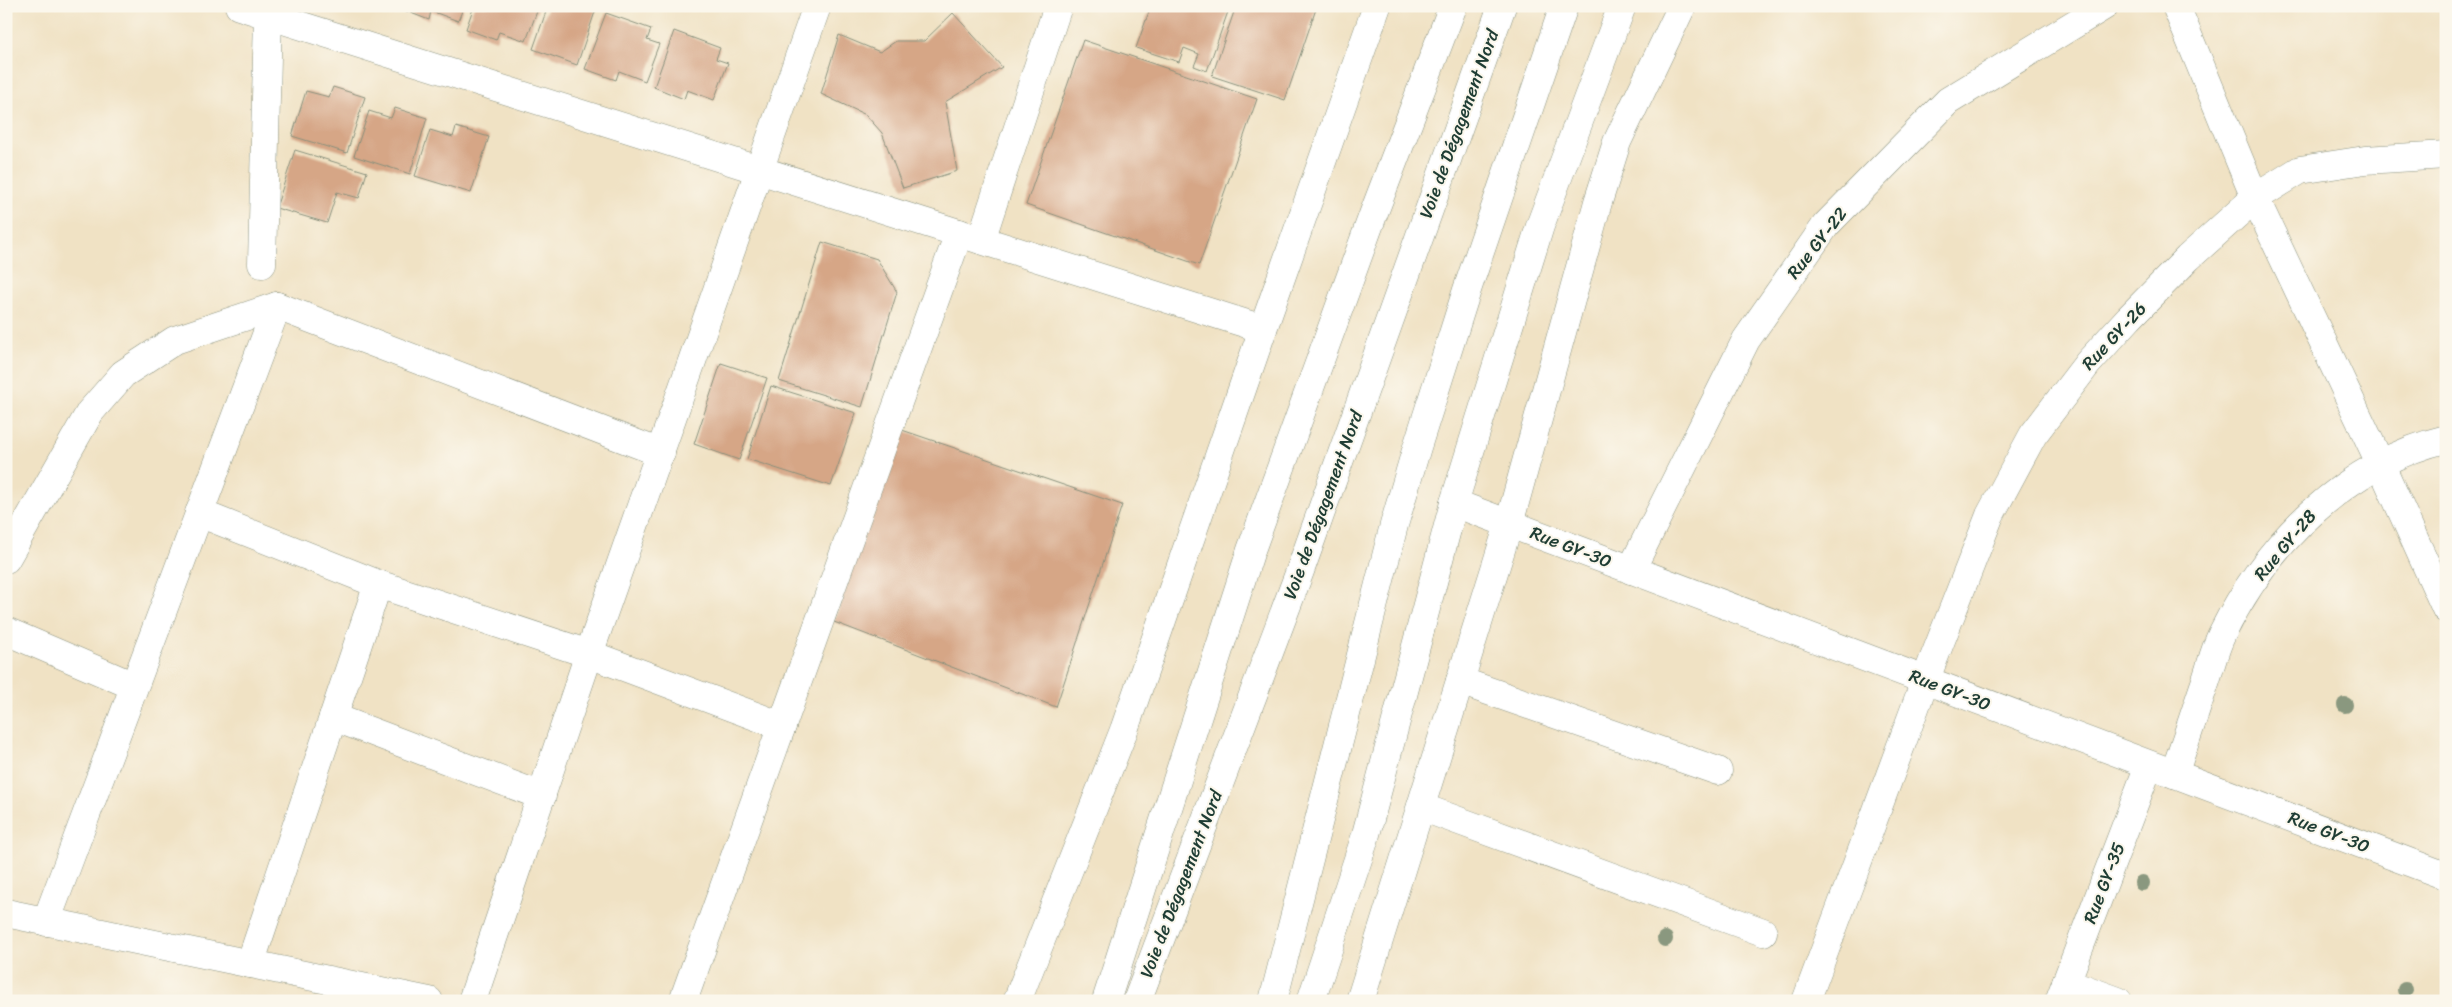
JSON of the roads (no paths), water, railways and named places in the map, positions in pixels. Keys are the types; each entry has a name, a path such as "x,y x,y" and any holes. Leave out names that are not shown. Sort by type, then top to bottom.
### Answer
{"main road":[{"path":"239,6 1262,329"},
{"path":"472,1001 589,654 661,454 817,6"},
{"path":"683,1001 782,726 1058,6"},
{"path":"1017,1001 1124,730 1262,329 1377,6"},
{"path":"1106,1001 1251,550 1373,215 1453,6"},
{"name":"Voie de Dégagement Nord","path":"1137,1001 1300,571 1502,6"},
{"path":"1273,1001 1394,525 1416,447 1564,6"},
{"path":"1311,1001 1365,838 1454,503 1540,226 1622,6"},
{"path":"1360,1001 1509,524 1598,202 1617,142 1682,6"},
{"name":"Rue GY-22","path":"1631,570 1746,340 1826,225 1948,101 2104,6"},
{"path":"2176,6 2255,198 2380,463 2446,609"},
{"path":"262,264 268,15"},
{"name":"Rue GY-26","path":"1806,1001 1925,680 1990,515 2033,435 2088,363 2129,318 2188,258 2255,198 2300,170 2365,160 2446,155"},
{"path":"6,559 90,412 123,374 175,340 277,306 661,454"},
{"path":"46,922 277,306"},
{"name":"Rue GY-28","path":"2174,774 2222,635 2261,568 2320,503 2380,463 2426,444 2446,439"},
{"name":"Rue GY-30","path":"1454,503 2446,876"},
{"path":"199,513 378,584 589,654 782,726"},
{"path":"250,964 378,584"},
{"path":"6,631 134,686"},
{"path":"1460,680 1718,771"},
{"path":"333,717 542,796"},
{"name":"Rue GY-35","path":"2063,991 2149,764"},
{"path":"1421,806 1763,932"},
{"path":"6,913 250,964 340,992 429,1001"},
{"path":"2063,991 2118,1001"}]}
